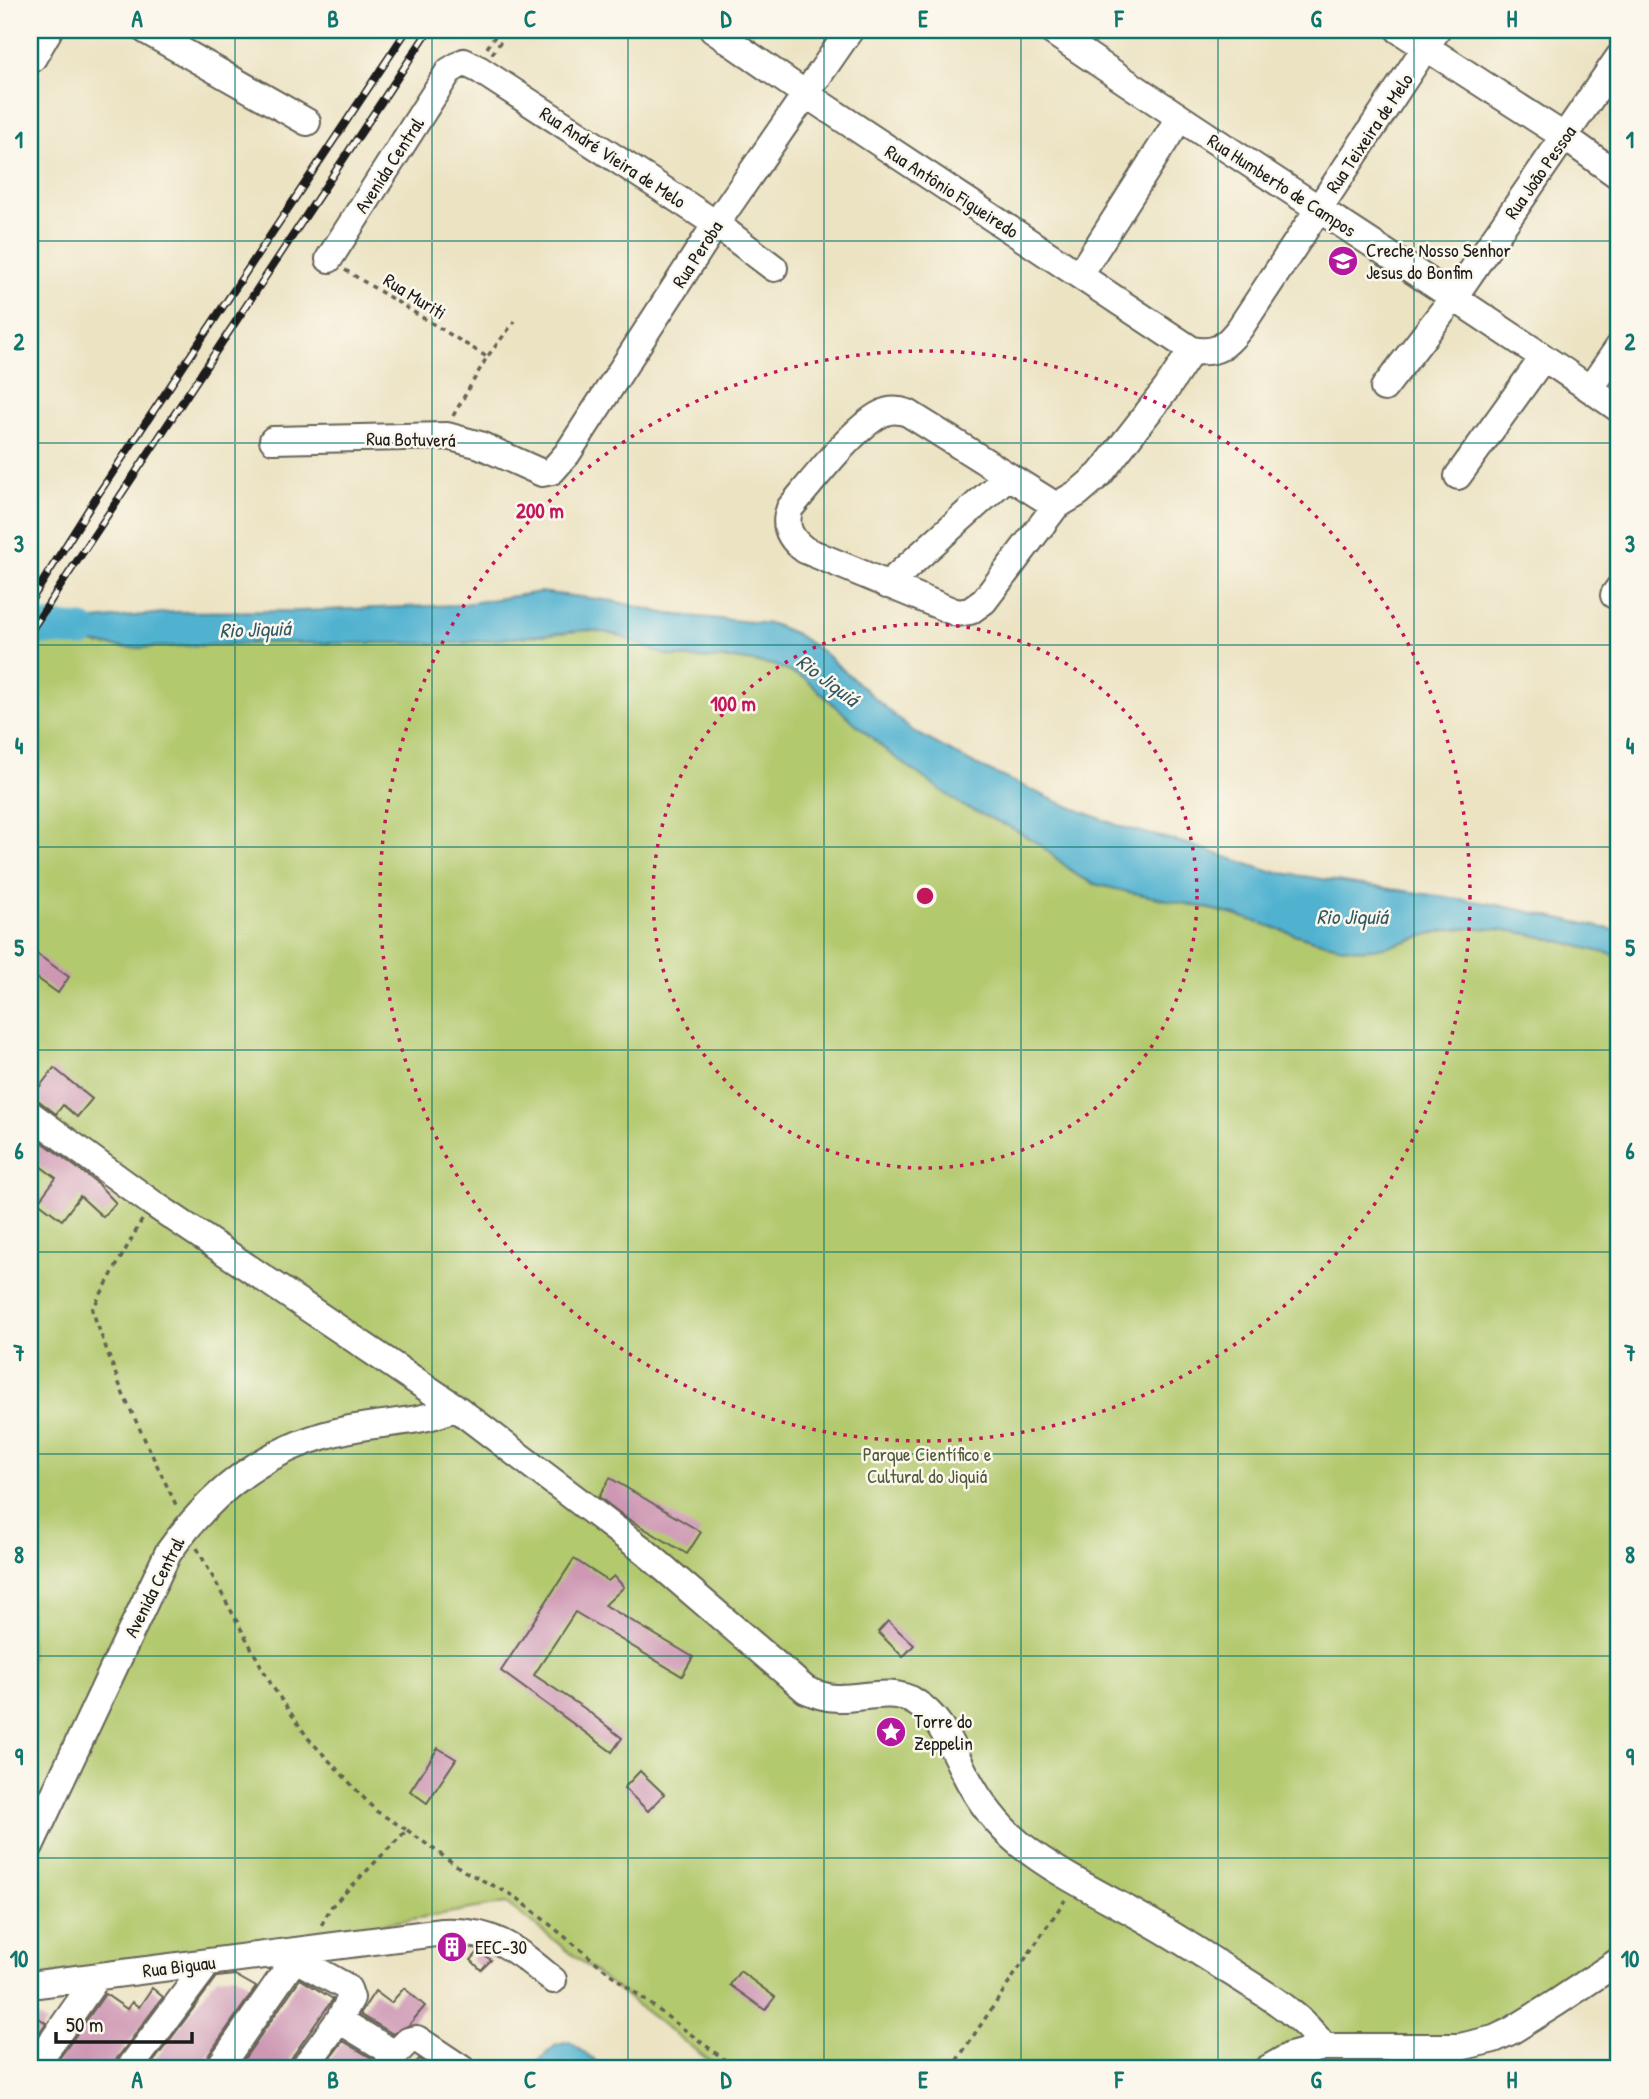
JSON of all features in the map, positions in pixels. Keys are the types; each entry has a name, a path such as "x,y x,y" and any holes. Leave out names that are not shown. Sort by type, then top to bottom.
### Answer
{"main road":[{"path":"30,56 45,30"}],"street":[{"path":"145,30 307,122"},
{"name":"Rua Antônio Figueiredo","path":"713,30 1192,349"},
{"name":"Rua Peroba","path":"542,473 552,471 567,454 716,224 850,30"},
{"name":"Rua Humberto de Campos","path":"1050,30 1179,119 1454,297 1619,409"},
{"path":"1399,30 1432,38 1619,176"},
{"name":"Rua Teixeira de Melo","path":"1192,349 1215,351 1231,340 1432,38"},
{"name":"Rua João Pessoa","path":"1384,388 1454,297 1619,57"},
{"name":"Rua André Vieira de Melo","path":"449,71 460,63 467,62 716,224 774,268"},
{"name":"Avenida Central","path":"328,259 449,71"},
{"path":"1080,274 1179,119"},
{"path":"1590,389 1619,347"},
{"path":"1056,506 908,413 888,411 872,420 842,448 790,508 786,516 786,528 797,544 805,550 957,614 970,611 984,601 1056,506 1078,493 1100,474 1167,388 1192,349"},
{"path":"1458,476 1543,358"},
{"name":"Rua Botuverá","path":"273,440 447,436 480,445 542,473"},
{"path":"887,585 1007,477"},
{"path":"30,1114 152,1203 455,1407 643,1550 806,1689 821,1696 836,1698 900,1696 923,1707 946,1735 974,1791 997,1823 1020,1844 1076,1883 1148,1921 1280,2003 1308,2026 1324,2047"},
{"name":"Avenida Central","path":"30,1846 168,1553 186,1527 234,1480 281,1451 351,1428 411,1421 438,1415 455,1407"},
{"name":"Rua Biguau","path":"30,1985 464,1931 483,1934 503,1942 552,1980"},
{"path":"218,2069 309,1952 348,1989 351,1997 339,2020 303,2069"},
{"path":"1267,2069 1290,2056 1324,2047 1460,2047 1494,2039 1511,2031 1619,1961"},
{"path":"129,2069 208,1963"},
{"path":"33,2069 98,1976"},
{"path":"339,2020 390,2062 408,2041 417,2039 462,2069"}],"path":[{"path":"499,30 484,53 490,57 509,30"},
{"path":"519,30 525,34 560,30"},
{"name":"Rua Muriti","path":"328,259 487,357"},
{"path":"447,436 455,408 487,357 515,321"},
{"path":"152,1203 92,1310 123,1394 186,1527 272,1686 308,1738 376,1811 464,1871 516,1897 613,1976 737,2069"},
{"path":"309,1952 331,1907 407,1830"},
{"path":"951,2069 1076,1883"}],"green space":[{"name":"Parque Científico e Cultural do Jiquiá","path":"588,630 615,634 665,655 734,659 774,665 804,678 889,753 963,806 1010,827 1040,845 1078,876 1095,884 1227,913 1315,940 1358,949 1392,945 1436,932 1468,928 1534,935 1619,956 1619,1956 1474,2049 1308,2051 1270,2069 720,2069 506,1903 319,1935 30,1978 30,644 34,636 128,648 264,643 461,643"}],"water":[{"name":"Rio Jiquiá","path":"540,592 613,601 668,614 772,624 796,634 824,653 911,730 974,764 1058,802 1122,827 1188,844 1268,871 1493,904 1619,931 1619,956 1534,935 1468,928 1436,932 1392,945 1358,949 1324,942 1220,911 1095,884 1078,876 1040,845 1010,827 963,806 889,753 804,678 774,665 734,659 665,655 615,634 588,630 461,643 264,643 128,648 34,636 42,621 94,620 173,612 458,605"},
{"path":"570,2042 605,2069 529,2069 556,2045"}],"building":[{"path":"30,949 69,977 58,993 30,973"},
{"path":"54,1068 92,1099 77,1117 63,1105 56,1114 39,1101 30,1099"},
{"path":"30,1133 96,1182 116,1203 103,1217 80,1196 62,1220 38,1202 56,1178 32,1160 37,1154 30,1150"},
{"path":"610,1478 701,1532 687,1554 625,1517 599,1497"},
{"path":"574,1559 608,1581 614,1576 624,1587 605,1605 693,1657 682,1676 575,1612 534,1675 584,1708 622,1738 612,1752 501,1671"},
{"path":"888,1621 914,1645 903,1657 878,1632"},
{"path":"438,1748 456,1759 427,1803 410,1791"},
{"path":"640,1771 664,1794 648,1811 624,1788"},
{"path":"440,1948 460,1948 465,1949 453,1961"},
{"path":"479,1951 491,1960 481,1970 471,1960"},
{"path":"740,1971 775,1997 765,2010 730,1985"},
{"path":"235,1975 256,1987 205,2060 202,2069 148,2069 217,1977"},
{"path":"300,1979 333,1999 287,2068 237,2069"},
{"path":"152,1988 163,1997 116,2060 114,2069 66,2069 56,2063 105,1994 127,2009 132,2002 139,2007"},
{"path":"404,1988 425,2006 409,2025 393,2034 360,2014 375,1991 391,2003"},
{"path":"30,2012 46,2023 30,2046"},
{"path":"343,2041 373,2059 369,2069 322,2069"},
{"path":"419,2059 434,2069 410,2069"}],"waterway":[{"name":"Rio Jiquiá","path":"30,623 38,628 82,631"}],"railway":[{"path":"30,602 95,499 407,30"},
{"path":"30,632 429,30"}],"place":[{"name":"Creche Nosso Senhor Jesus do Bonfim","path":"1343,261"},
{"name":"Torre do Zeppelin","path":"891,1732"},
{"name":"EEC-30","path":"452,1947"}]}
